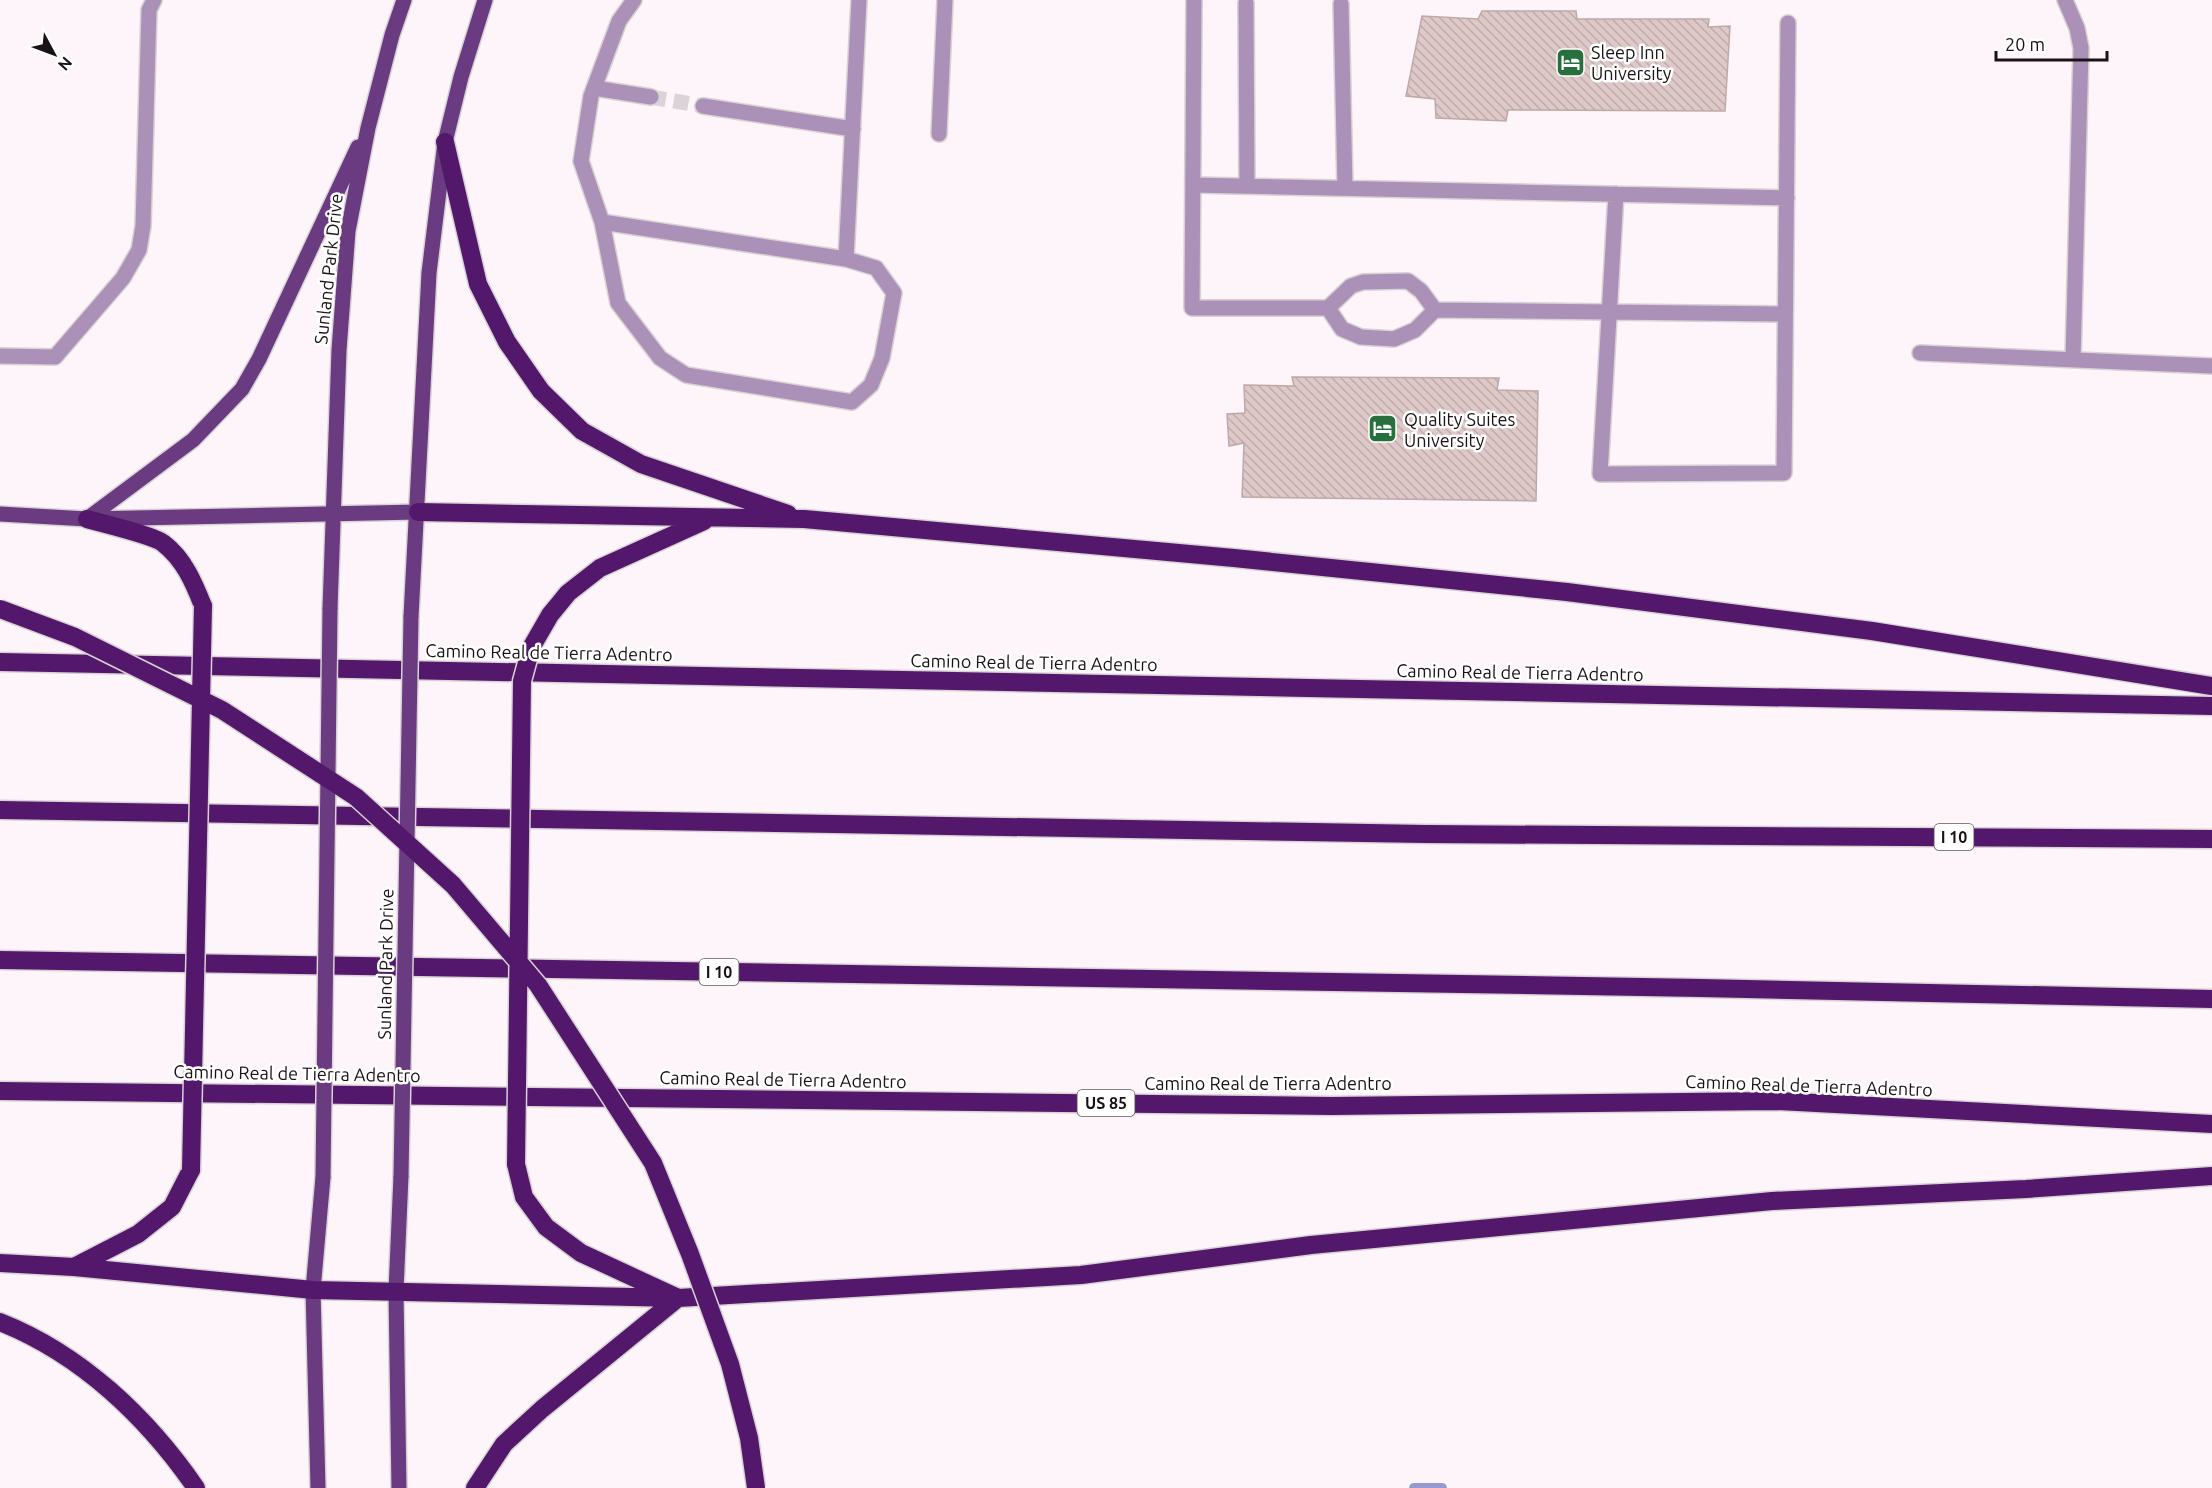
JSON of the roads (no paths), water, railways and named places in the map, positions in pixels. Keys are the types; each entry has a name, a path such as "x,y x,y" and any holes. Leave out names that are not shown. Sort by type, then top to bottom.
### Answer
{"highway":[{"path":"445,142 478,284 507,342 541,391 582,431 641,464 804,519"},
{"path":"418,512 804,519 1222,557 1567,592 1872,631 2212,686"},
{"path":"74,1268 138,1234 172,1207 191,1170 203,606 191,575 177,556 162,542 87,519"},
{"path":"678,1298 581,1253 546,1227 524,1197 516,1164 522,681 531,648 550,615 568,593 600,568 708,519"},
{"path":"0,609 75,637 222,710 356,797 453,885 538,985 653,1163 730,1364 749,1438 756,1488"},
{"name":"Camino Real de Tierra Adentro","path":"0,662 2212,706"},
{"name":"I 10","path":"0,810 1426,834 2212,839"},
{"name":"I 10","path":"0,960 1701,988 2212,999"},
{"name":"Camino Real de Tierra Adentro","path":"0,1091 1332,1106 1776,1101 2212,1124"},
{"path":"0,1263 313,1290 678,1298 1081,1275 1311,1245 1772,1201 2026,1189 2212,1176"},
{"path":"475,1488 504,1444 542,1408 678,1298"},
{"path":"0,1322 42,1342 78,1365 117,1395 153,1432 196,1488"}],"main road":[{"name":"Sunland Park Drive","path":"318,1488 313,1290 323,1177 330,609 339,350 348,231 368,128 392,35 404,0"},
{"name":"Sunland Park Drive","path":"399,1488 396,1291 401,1176 411,616 429,273 445,142 461,77 485,0"},
{"path":"87,519 193,440 242,389 259,359 368,128"},
{"path":"0,514 87,519 418,512"}],"lane":[{"path":"0,356 55,357 123,278 139,250 143,226 149,10 154,0"},
{"path":"602,222 846,259 876,268 894,293 882,358 871,385 852,402 686,375 660,358 618,303 602,222 581,161 591,96 619,21 634,0"},
{"path":"846,259 859,0"},
{"path":"939,134 945,0"},
{"path":"1194,0 1192,308 1328,308 1352,286 1363,282 1408,280 1421,291 1435,310"},
{"path":"2065,0 2077,28 2081,48 2073,360"},
{"path":"1246,3 1247,186"},
{"path":"1341,4 1345,188"},
{"path":"1616,194 1600,474 1784,473 1788,22"},
{"path":"594,88 651,97"},
{"path":"704,106 853,129"},
{"path":"1193,185 1787,198"},
{"path":"1328,308 1342,329 1361,337 1394,339 1415,330 1435,310 1785,314"},
{"path":"1920,353 2212,366"}],"waterway":[{"path":"1414,1488 1442,1488"}],"tunnel":[{"path":"651,97 703,106"}],"place":[{"name":"Sleep Inn University","path":"1570,62"},
{"name":"Quality Suites University","path":"1383,429"}]}
